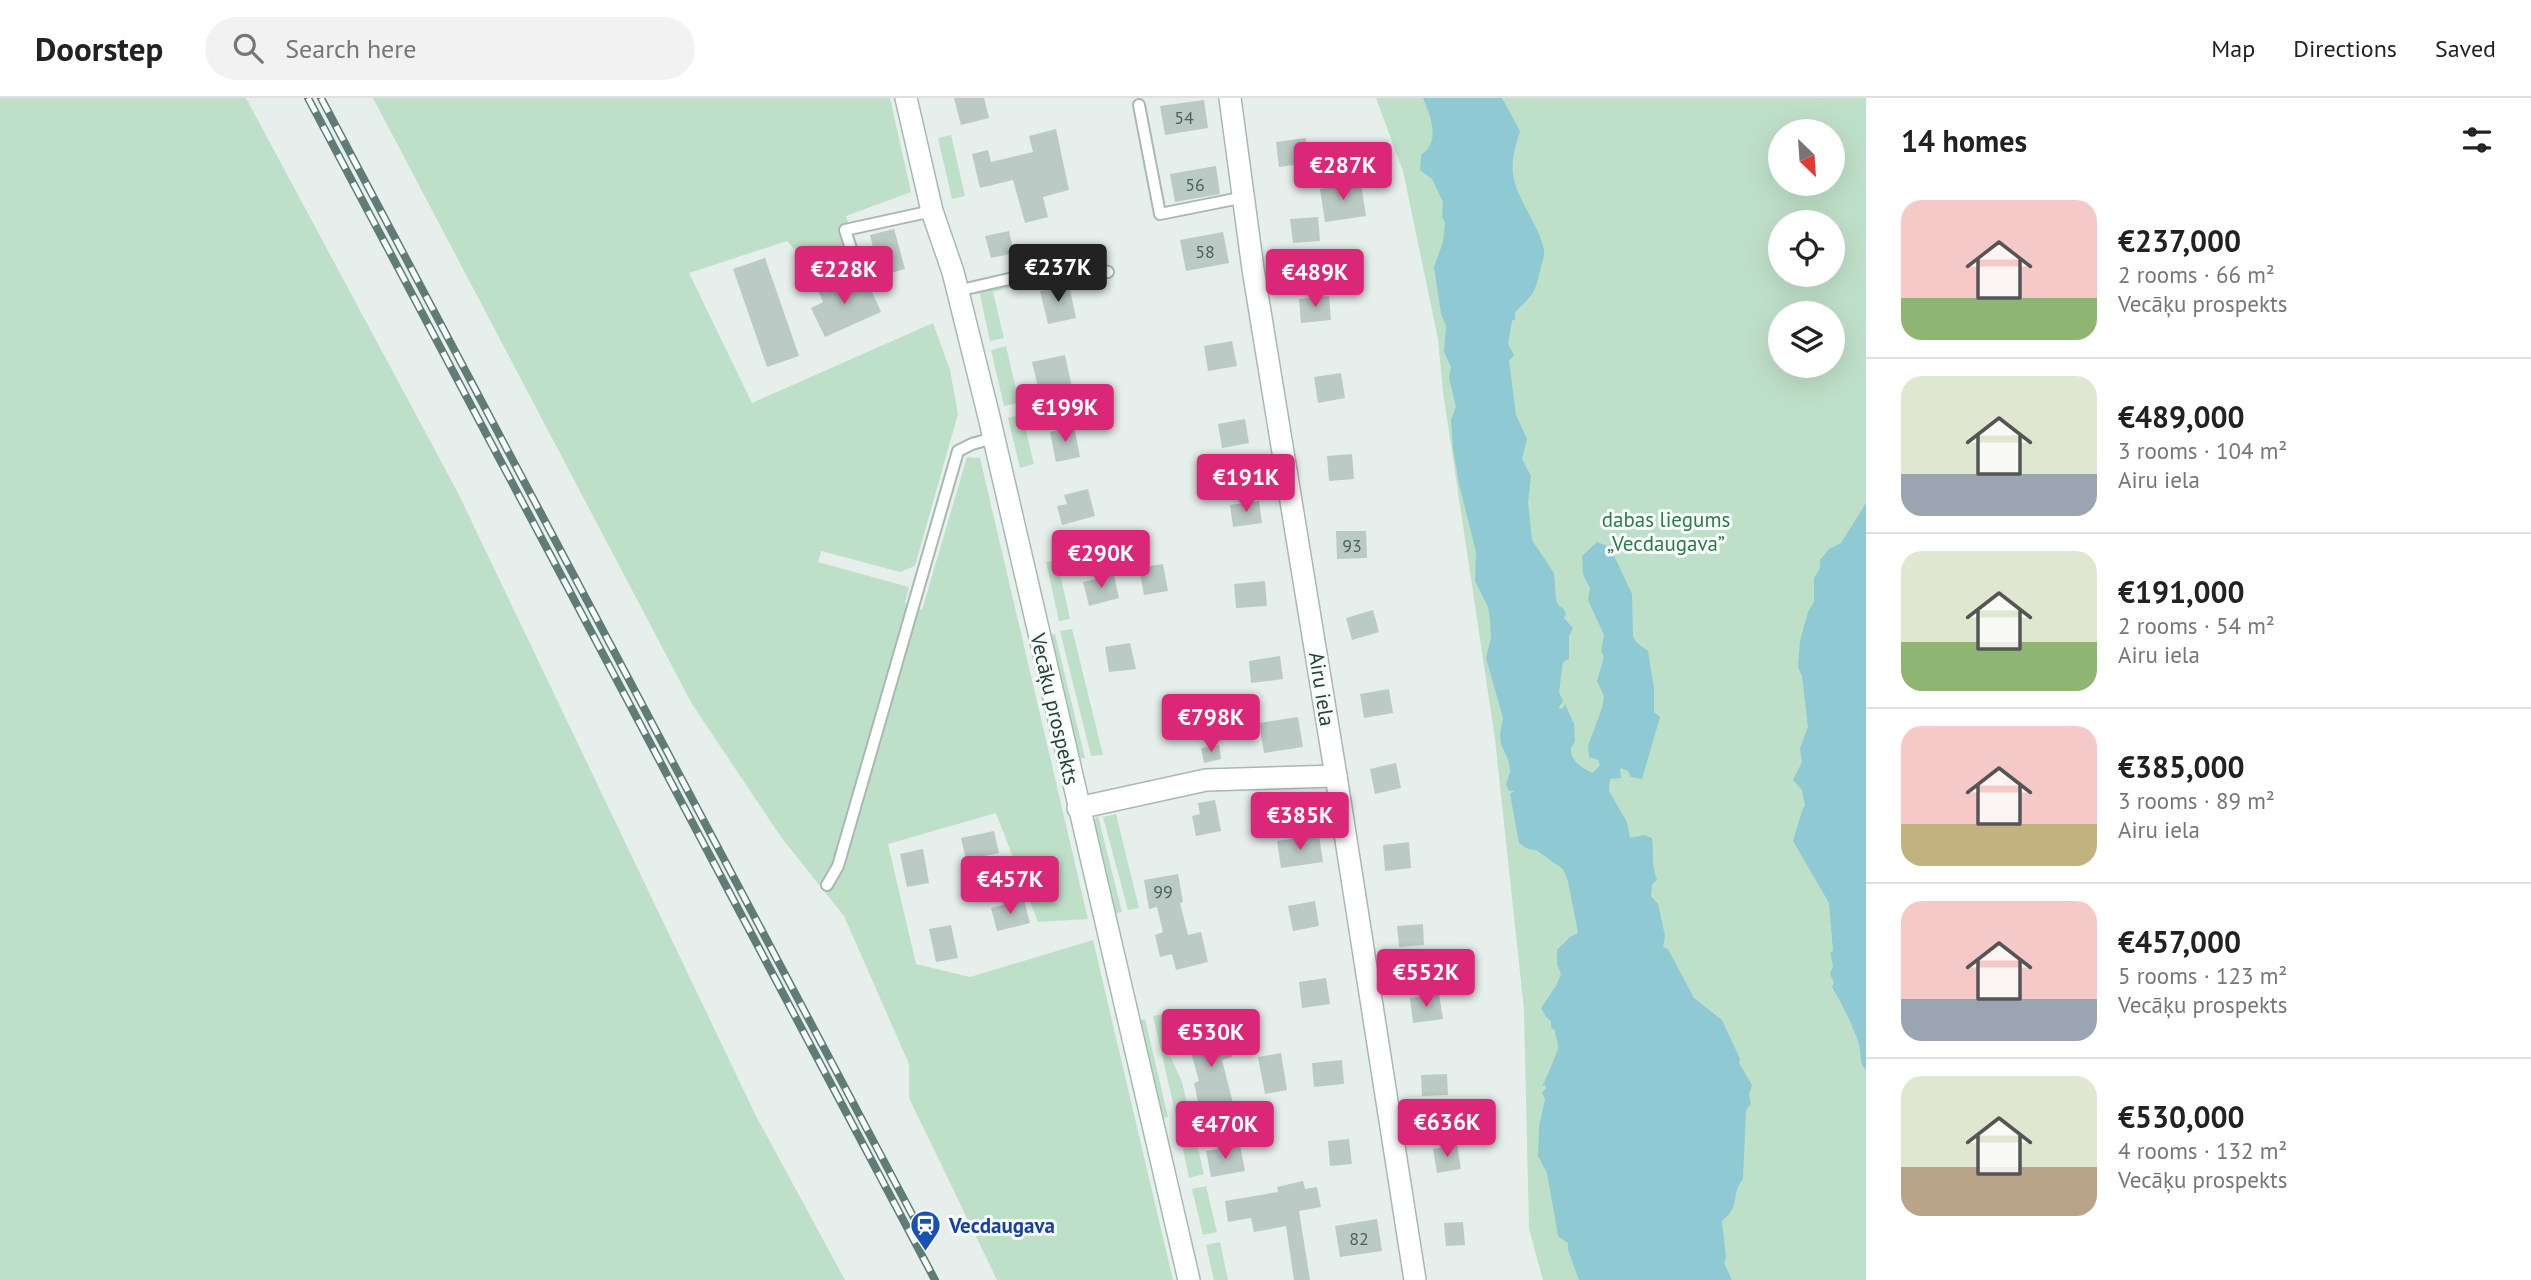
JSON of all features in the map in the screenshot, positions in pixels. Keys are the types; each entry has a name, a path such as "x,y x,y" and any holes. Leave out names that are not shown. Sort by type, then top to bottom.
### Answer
{"street":[{"name":"Vecāķu prospekts","path":"906,98 932,211 957,290 993,438 1189,1280"},
{"name":"Airu iela","path":"1230,98 1255,283 1415,1280"},
{"path":"1078,808 1206,780 1336,776"}],"lane":[{"path":"1139,105 1160,214 1245,197"},
{"path":"859,273 845,230 932,211"},
{"path":"957,290 1070,265 1108,272"},
{"path":"827,885 838,866 958,452 972,444 993,438"}],"green space":[{"path":"0,98 246,98 458,493 756,1116 845,1280 0,1280"},
{"path":"373,98 890,98 911,192 846,216 864,269 810,267 787,241 689,273 752,403 933,323 950,370 958,414 915,566 900,572 821,551 818,562 909,587 905,603 922,610 967,457 980,458 1088,919 1038,922 996,813 888,844 916,964 970,977 1093,940 1173,1280 997,1280 909,1098 909,1064 844,916 781,837 692,704"},
{"name":"dabas liegums „Vecdaugava”","path":"1376,98 1866,98 1866,1280 1543,1280 1529,1229 1524,1010 1495,739 1443,392 1438,339 1403,171"},
{"path":"951,135 965,196 952,199 938,138"},
{"path":"1064,271 1065,275 993,292 1004,338 990,341 979,290"},
{"path":"1006,346 1019,403 1004,406 991,350"},
{"path":"1022,415 1034,464 1020,468 1008,418"},
{"path":"1057,560 1070,619 1059,621 1046,562"},
{"path":"1072,629 1103,755 1091,756 1060,631"},
{"path":"1055,634 1085,758 1079,759 1047,635"},
{"path":"1116,814 1139,908 1128,910 1103,817"},
{"path":"1098,816 1122,912 1114,914 1091,822"},
{"path":"1164,1014 1170,1056 1182,1082 1189,1113 1176,1116 1153,1016"},
{"path":"1145,1019 1168,1117 1163,1118 1140,1020"},
{"path":"1193,1127 1204,1174 1189,1178 1179,1130"},
{"path":"1206,1186 1217,1232 1203,1235 1192,1189"},
{"path":"1220,1242 1228,1280 1214,1280 1206,1245"}],"water":[{"path":"1423,98 1502,98 1520,131 1513,157 1513,174 1544,253 1534,290 1515,312 1515,319 1512,321 1508,344 1514,355 1509,361 1516,415 1527,439 1522,459 1531,476 1528,502 1532,540 1554,573 1556,600 1566,614 1564,618 1573,628 1569,637 1569,659 1563,662 1559,692 1563,701 1559,707 1563,708 1565,704 1574,724 1575,742 1572,756 1578,764 1593,773 1600,765 1598,760 1589,757 1588,746 1604,696 1597,681 1604,657 1601,651 1604,635 1588,600 1590,588 1583,574 1582,556 1597,542 1610,547 1632,594 1633,636 1636,642 1648,651 1654,688 1654,712 1660,717 1642,779 1631,777 1628,771 1620,768 1621,778 1610,779 1609,791 1627,822 1630,838 1644,835 1652,838 1653,864 1657,879 1652,885 1651,896 1658,904 1665,936 1663,947 1668,949 1694,998 1722,1020 1740,1059 1739,1063 1752,1085 1749,1094 1751,1104 1746,1110 1743,1179 1732,1210 1722,1221 1726,1258 1724,1263 1732,1280 1579,1280 1568,1243 1558,1236 1547,1173 1538,1156 1539,1127 1545,1099 1542,1093 1546,1088 1545,1085 1542,1086 1558,1046 1551,1021 1541,1008 1561,974 1557,965 1557,950 1578,933 1568,881 1563,869 1536,850 1528,849 1519,843 1510,794 1514,791 1509,791 1506,785 1510,772 1509,762 1501,744 1503,718 1486,658 1491,638 1488,607 1475,581 1476,552 1453,448 1451,420 1456,407 1449,378 1451,367 1444,352 1446,326 1441,314 1434,267 1443,242 1445,223 1442,217 1443,202 1432,179 1420,170 1421,155 1427,150 1433,136"},
{"path":"1866,503 1866,1070 1853,1029 1832,987 1834,983 1830,974 1833,966 1830,952 1833,951 1829,903 1793,841 1805,806 1802,790 1793,780 1802,762 1800,748 1808,727 1802,676 1798,667 1800,641 1808,612 1814,602 1814,578 1820,568 1820,560 1829,549 1841,543"}],"building":[{"path":"954,98 984,98 989,118 961,125"},
{"path":"1204,100 1208,128 1165,135 1160,106"},
{"path":"1056,129 1069,190 1043,197 1048,217 1025,223 1013,180 980,188 972,154 988,150 991,162 1033,152 1029,136"},
{"path":"1306,138 1308,163 1279,167 1276,142"},
{"path":"1216,166 1220,194 1175,202 1170,174"},
{"path":"1361,183 1366,216 1325,222 1320,189"},
{"path":"1318,217 1320,241 1293,243 1290,219"},
{"path":"894,229 905,269 880,276 870,235"},
{"path":"1009,231 1014,253 991,258 985,236"},
{"path":"1223,232 1229,263 1186,271 1180,240"},
{"path":"765,258 799,356 767,367 733,269"},
{"path":"843,276 850,291 868,283 881,312 825,337 811,308 823,302 817,288"},
{"path":"1069,285 1076,318 1048,324 1040,291"},
{"path":"1329,296 1331,320 1301,323 1299,299"},
{"path":"1232,341 1237,366 1208,371 1204,346"},
{"path":"1065,355 1074,397 1042,404 1032,362"},
{"path":"1341,373 1345,398 1318,403 1314,377"},
{"path":"1245,419 1249,443 1222,448 1218,424"},
{"path":"1074,427 1080,457 1056,462 1050,432"},
{"path":"1352,454 1354,479 1329,481 1327,456"},
{"path":"1088,489 1095,516 1062,525 1057,506 1067,504 1064,495"},
{"path":"1259,501 1262,523 1233,527 1230,505"},
{"path":"1336,531 1366,531 1367,558 1337,559"},
{"path":"1163,564 1168,591 1144,595 1139,568"},
{"path":"1114,575 1119,598 1089,606 1083,582"},
{"path":"1265,581 1267,606 1236,608 1234,584"},
{"path":"1373,610 1379,632 1352,640 1346,618"},
{"path":"1130,643 1136,669 1109,672 1105,647"},
{"path":"1280,656 1283,679 1251,683 1249,661"},
{"path":"1389,689 1393,713 1364,718 1360,694"},
{"path":"1298,717 1303,747 1264,753 1259,723"},
{"path":"1219,745 1221,759 1204,763 1201,748"},
{"path":"1396,763 1401,788 1375,794 1370,769"},
{"path":"1215,800 1221,831 1196,836 1192,816 1200,814 1198,803"},
{"path":"994,831 999,853 966,860 961,838"},
{"path":"1319,835 1323,862 1281,868 1277,841"},
{"path":"1409,842 1411,868 1385,871 1383,845"},
{"path":"923,849 929,883 907,887 900,854"},
{"path":"1178,874 1183,902 1180,903 1188,935 1201,932 1208,962 1176,970 1172,954 1160,957 1155,935 1163,932 1157,907 1149,909 1144,880"},
{"path":"1024,900 1030,923 997,931 991,908"},
{"path":"1315,901 1319,926 1293,931 1288,906"},
{"path":"1423,924 1424,945 1399,947 1397,926"},
{"path":"951,925 958,958 936,962 929,929"},
{"path":"1326,978 1330,1004 1302,1008 1299,982"},
{"path":"1439,994 1443,1019 1413,1023 1410,998"},
{"path":"1224,1029 1232,1057 1222,1060 1233,1103 1200,1111 1194,1083 1199,1081 1187,1038"},
{"path":"1281,1053 1287,1090 1265,1094 1258,1057"},
{"path":"1342,1060 1344,1084 1314,1087 1312,1063"},
{"path":"1447,1074 1448,1095 1422,1096 1421,1075"},
{"path":"1349,1139 1352,1164 1330,1166 1328,1141"},
{"path":"1240,1145 1245,1171 1211,1177 1206,1151"},
{"path":"1457,1145 1461,1169 1437,1173 1433,1149"},
{"path":"1303,1181 1305,1189 1317,1187 1321,1207 1299,1211 1310,1280 1294,1280 1286,1226 1254,1232 1251,1218 1228,1222 1225,1201 1278,1192 1277,1187"},
{"path":"1377,1219 1382,1251 1340,1257 1335,1226"},
{"path":"1463,1222 1465,1245 1446,1246 1444,1223"}],"railway":[{"path":"308,98 935,1280"},
{"path":"321,98 914,1218"}],"place":[{"name":"Vecdaugava","path":"926,1252"}]}
